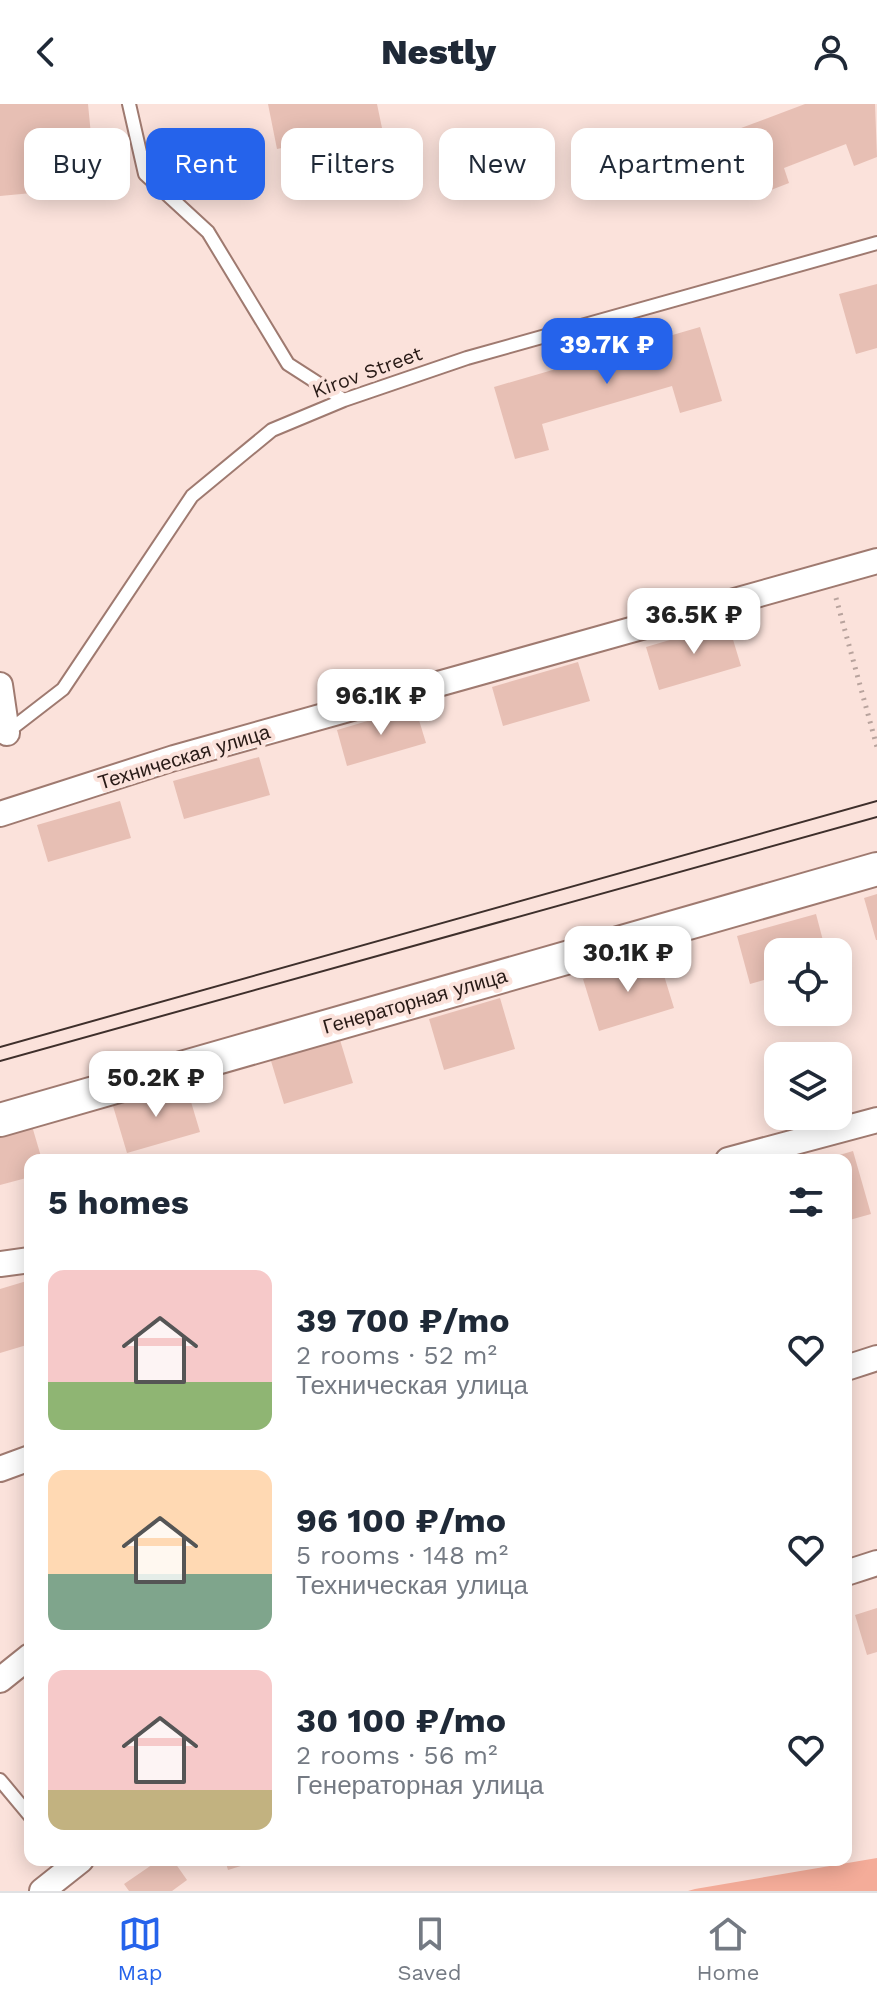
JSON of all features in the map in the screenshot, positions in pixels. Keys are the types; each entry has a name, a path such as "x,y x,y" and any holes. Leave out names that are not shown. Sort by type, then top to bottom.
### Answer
{"main road":[{"name":"Генераторная улица","path":"0,1120 877,869"}],"street":[{"name":"Техническая улица","path":"0,814 174,758 877,561"},
{"path":"0,685 4,734"},
{"path":"750,1154 877,1120"},
{"path":"0,1264 24,1261"},
{"path":"852,1366 877,1358"},
{"path":"0,1469 24,1460"},
{"path":"852,1571 877,1563"},
{"path":"0,1680 24,1661"},
{"path":"42,1891 71,1866"}],"lane":[{"path":"129,104 145,174 208,232 288,364 344,400"},
{"name":"Kirov Street","path":"4,734 63,689 192,496 272,430 344,400 467,358 877,243"},
{"path":"0,1780 24,1809"}],"path":[{"path":"830,574 877,747"}],"shaded area":[{"path":"877,1858 877,1891 688,1891 830,1866 852,1866 852,1862"}],"building":[{"path":"0,104 88,104 90,128 24,128 24,194 0,196"},
{"path":"268,104 377,104 382,128 281,128 281,148 277,149"},
{"path":"805,104 875,104 877,157 854,166 846,144 784,168 789,183 773,189 773,128 741,128"},
{"path":"877,284 877,348 856,354 839,294"},
{"path":"700,327 722,401 680,413 672,386 542,424 549,450 515,459 494,387"},
{"path":"728,623 741,666 659,690 646,647"},
{"path":"578,662 590,701 503,726 492,687"},
{"path":"415,707 426,743 347,766 337,730"},
{"path":"259,757 270,795 184,819 173,781"},
{"path":"120,801 131,838 48,862 37,825"},
{"path":"877,894 877,940 876,940 864,898"},
{"path":"816,914 822,938 764,938 764,980 750,984 737,936"},
{"path":"658,956 674,1008 599,1031 583,979"},
{"path":"500,998 515,1049 444,1070 429,1019"},
{"path":"340,1040 353,1083 284,1104 271,1061"},
{"path":"186,1085 200,1132 127,1153 113,1106"},
{"path":"32,1126 40,1154 24,1154 24,1179 0,1185 0,1135"},
{"path":"853,1151 871,1214 852,1219 852,1154 843,1154"},
{"path":"24,1282 24,1346 0,1353 0,1289"},
{"path":"877,1608 877,1652 867,1655 855,1615"},
{"path":"150,1866 177,1866 187,1880 172,1891 129,1891 124,1884"}],"tram line":[{"path":"0,1047 877,801"},
{"path":"0,1061 877,817"}]}
